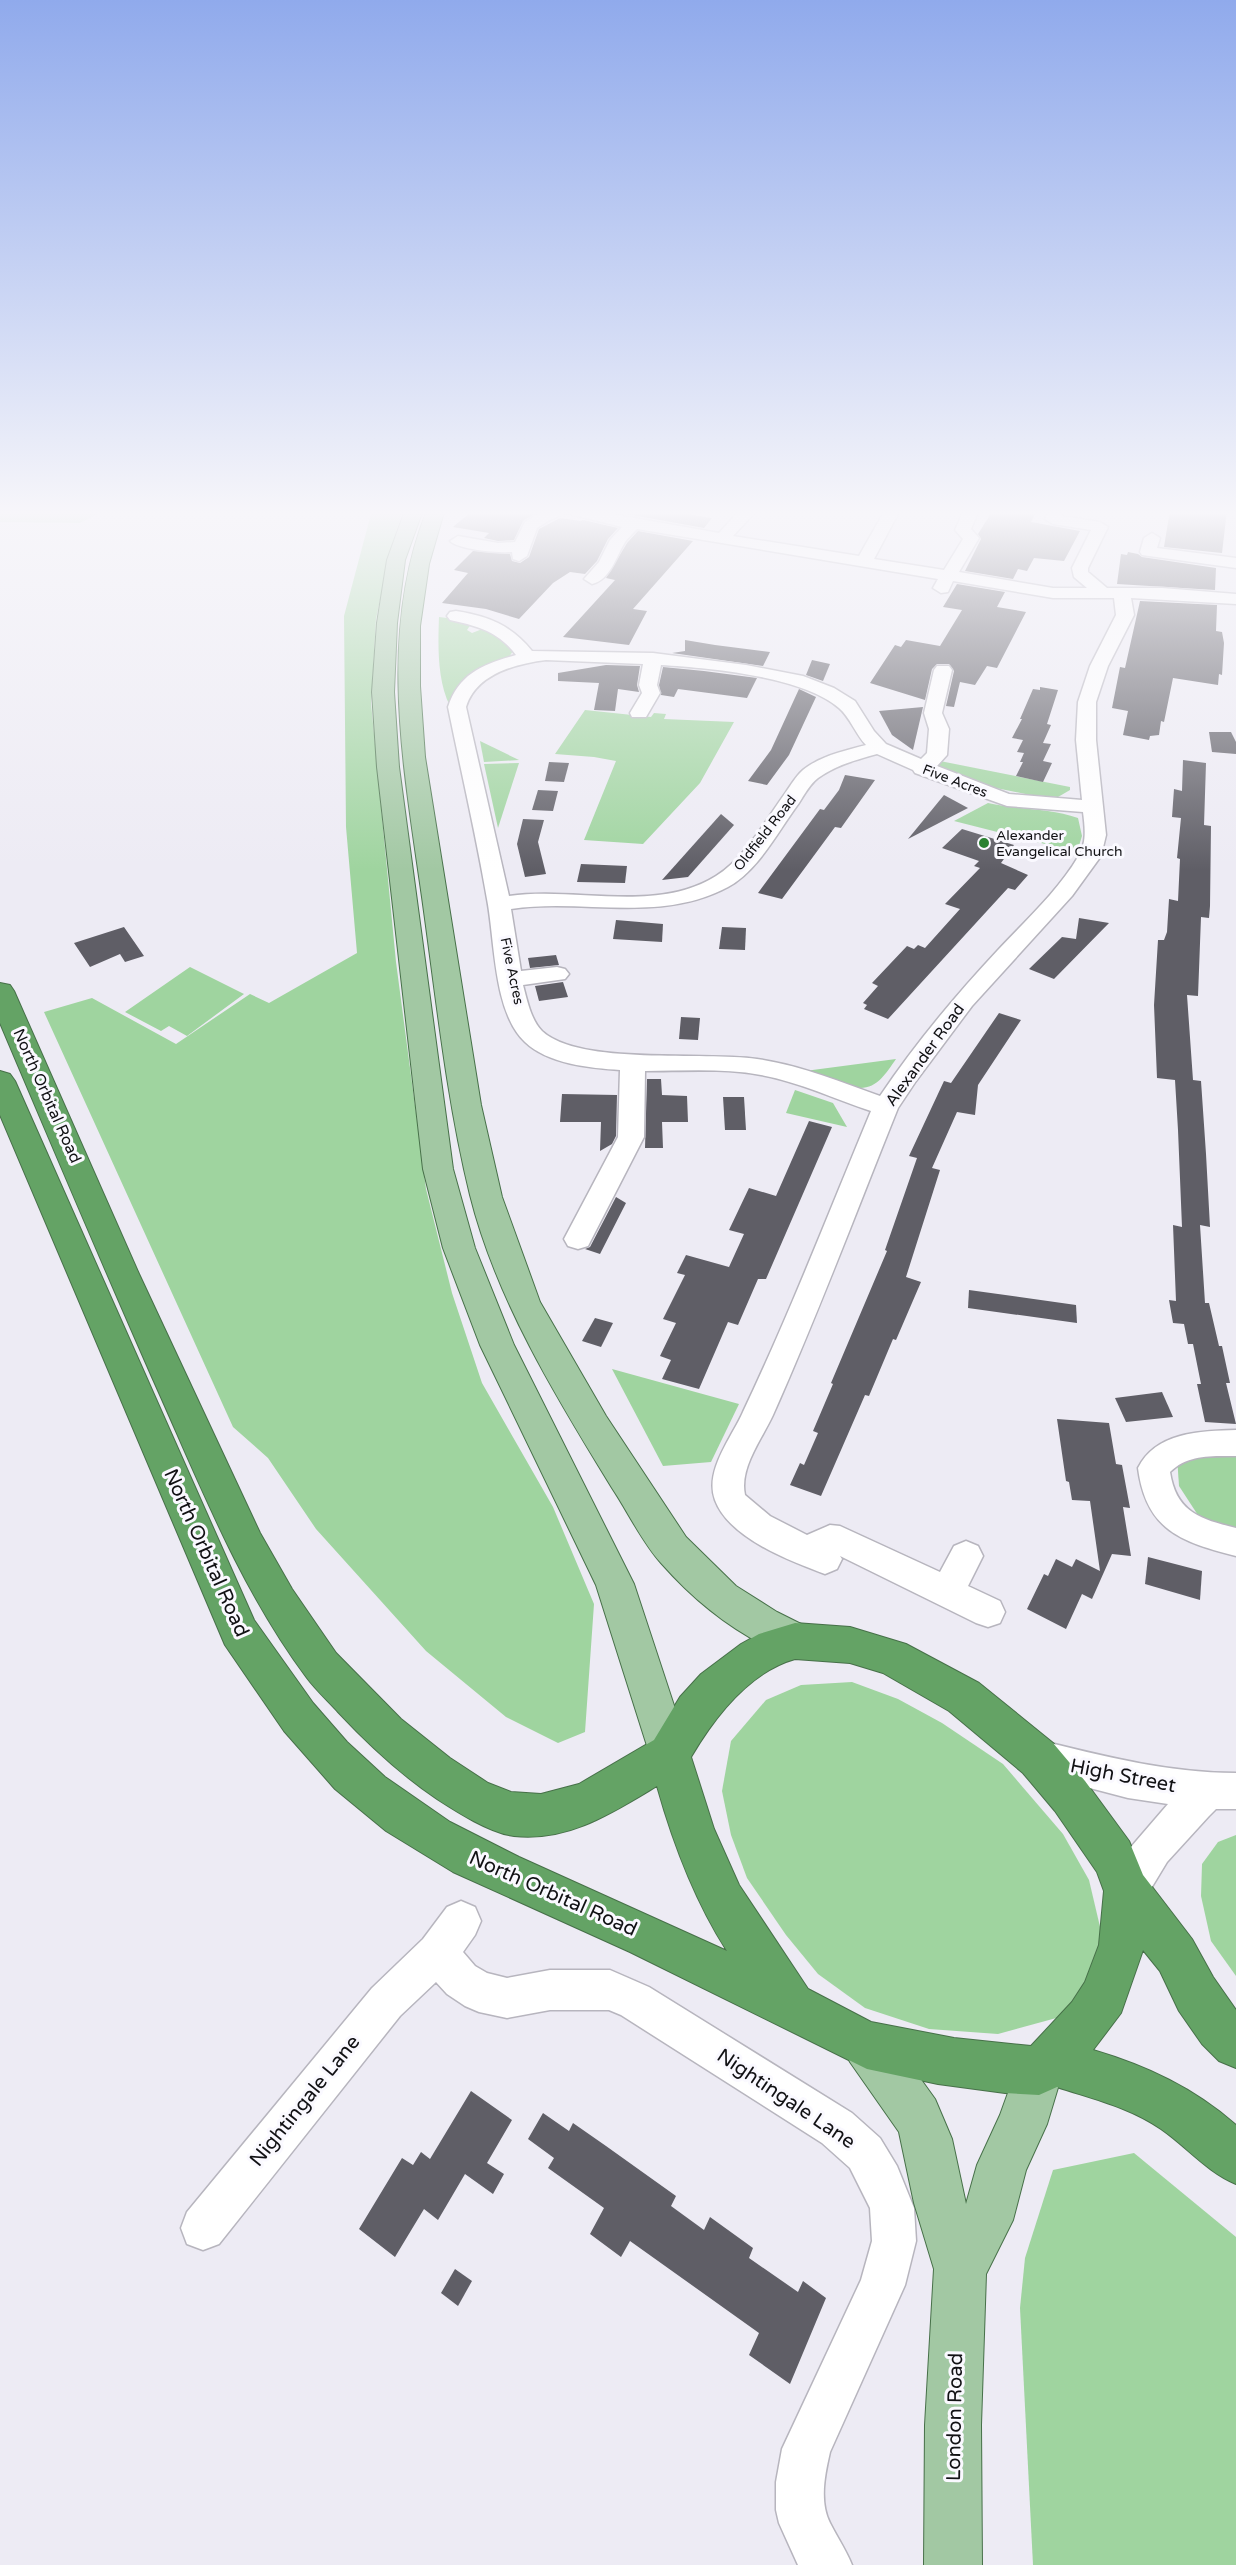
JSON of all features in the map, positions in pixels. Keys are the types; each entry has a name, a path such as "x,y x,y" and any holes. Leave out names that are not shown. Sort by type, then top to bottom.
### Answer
{"highway":[{"name":"North Orbital Road","path":"4,1009 246,1544 278,1601 322,1666 386,1732 435,1773 473,1798 510,1814 541,1816 567,1811 594,1800 669,1754"},
{"name":"North Orbital Road","path":"0,1081 238,1632 277,1691 319,1744 371,1793 415,1824 471,1858 535,1889 626,1927 792,2006 867,2045 946,2063 1045,2066"},
{"path":"792,2006 725,1904 712,1879 688,1820 669,1754 695,1711 716,1688 755,1657 773,1647 795,1641 850,1645 892,1657 964,1696 1038,1758 1096,1832 1113,1857 1127,1891 1176,1955 1202,2002 1219,2026 1236,2044"},
{"path":"1127,1891 1122,1946 1104,1996 1089,2019 1045,2066 1139,2089 1170,2105 1207,2132 1236,2159"}],"main road":[{"path":"387,630 383,692 388,767 438,1169 459,1248 497,1345 615,1584 669,1754"},
{"path":"410,630 409,686 414,757 466,1105 486,1197 524,1304 593,1426 672,1549 722,1598 763,1625 795,1641"},
{"name":"London Road","path":"867,2045 918,2116 927,2139 940,2204 960,2269 953,2425 953,2565"},
{"name":"London Road","path":"960,2269 987,2220 1002,2165 1022,2124 1045,2066"}],"street":[{"path":"501,630 512,636 527,657"},
{"name":"Alexander Road","path":"947,1592 840,1540 830,1539 817,1555 759,1527 737,1510 730,1500 727,1490 730,1473 773,1380 886,1107 907,1074 964,1001 1082,869 1090,856 1096,835 1086,740 1087,702 1099,666 1118,630"},
{"name":"Five Acres","path":"886,1107 760,1067 733,1064 591,1060 560,1052 534,1036 523,1021 510,979 499,904 456,707 460,694 473,679 501,664 527,657 575,654 653,658 746,670 814,686 848,705 866,734 879,748 922,768 1007,800 1092,807"},
{"path":"639,713 651,693 648,686 653,658"},
{"path":"922,768 937,755 939,729 933,713 943,670"},
{"name":"Oldfield Road","path":"499,904 553,899 667,901 704,891 731,876 744,864 809,775 837,759 879,748"},
{"path":"510,979 557,974"},
{"path":"578,1239 631,1137 633,1061"},
{"path":"1236,1443 1189,1445 1169,1452 1154,1468 1158,1494 1168,1511 1182,1525 1199,1533 1236,1542"},
{"path":"966,1556 947,1592 987,1612"},
{"name":"High Street","path":"1038,1758 1100,1775 1222,1791"},
{"name":"High Street","path":"1127,1891 1141,1865 1169,1827 1222,1791"},
{"name":"Nightingale Lane","path":"202,2228 386,2002 449,1937 461,1980 479,1992 507,1998 550,1990 610,1990 635,2001 837,2128 865,2152 892,2208 894,2241 882,2285 806,2449 799,2476 798,2506 811,2541 827,2565"}],"green space":[{"path":"344,630 375,630 371,703 396,962 426,1189 452,1293 482,1383 553,1507 594,1604 585,1732 558,1743 506,1717 426,1651 316,1529 268,1458 233,1427 44,1012 92,998 176,1044 250,994 269,1003 357,953 346,827"},
{"path":"439,630 467,630 472,633 488,630 515,648 509,657 450,706 443,685"},
{"path":"585,710 651,717 654,713 666,714 664,719 734,722 700,783 643,844 584,840 616,761 555,754"},
{"path":"480,741 519,760 484,762"},
{"path":"940,761 1070,787 1070,790 1058,797 1030,795 996,788 934,764"},
{"path":"519,763 498,828 484,764"},
{"path":"988,803 1056,812 1078,818 1082,836 1077,852 954,821"},
{"path":"190,967 244,994 187,1036 169,1026 161,1031 125,1012"},
{"path":"896,1059 877,1083 860,1088 805,1071"},
{"path":"795,1090 833,1103 847,1127 786,1113"},
{"path":"612,1369 739,1404 711,1462 663,1466"},
{"path":"1177,1456 1236,1457 1236,1531 1205,1526 1179,1486"},
{"path":"852,1682 898,1699 942,1723 1003,1764 1063,1834 1089,1880 1101,1931 1093,1979 1060,2017 998,2034 929,2029 865,2008 818,1974 786,1935 747,1878 731,1835 722,1791 731,1741 766,1700 801,1685"},
{"path":"1236,1835 1236,1976 1211,1941 1201,1896 1202,1864 1218,1842"},
{"path":"1134,2153 1236,2237 1236,2565 1033,2565 1020,2308 1025,2258 1053,2170"}],"building":[{"path":"570,630 637,630 629,645 563,637"},
{"path":"950,630 1017,630 997,668 987,666 975,685 960,682 954,707 946,706 954,671 949,664 937,664 932,669 925,700 870,683 895,645 901,647 906,640 940,646"},
{"path":"1134,630 1216,630 1222,632 1224,643 1222,675 1219,674 1218,685 1173,678 1159,735 1150,736 1149,740 1123,735 1128,711 1112,708 1120,667 1125,668"},
{"path":"685,640 770,652 763,666 672,653 685,651"},
{"path":"812,660 830,664 823,681 806,675"},
{"path":"606,665 640,666 637,685 639,692 618,689 615,711 594,710 599,683 558,681 558,673"},
{"path":"663,667 757,678 747,698 678,689 674,697 661,695 659,685"},
{"path":"1040,687 1058,690 1047,724 1051,725 1043,743 1051,744 1043,761 1052,763 1043,782 1016,776 1023,762 1020,762 1024,753 1017,752 1023,740 1012,738 1033,689 1040,690"},
{"path":"799,689 816,697 789,755 767,785 748,781 771,750"},
{"path":"923,707 913,750 892,735 879,711"},
{"path":"1209,732 1231,732 1236,742 1236,754 1212,752"},
{"path":"1183,760 1206,763 1204,825 1211,826 1210,906 1209,918 1201,917 1198,996 1187,995 1193,1080 1201,1081 1206,1154 1210,1227 1200,1225 1205,1303 1209,1303 1219,1346 1222,1346 1230,1383 1226,1383 1236,1424 1205,1422 1197,1384 1201,1384 1193,1344 1188,1344 1184,1324 1173,1323 1169,1300 1176,1301 1173,1225 1182,1227 1178,1130 1175,1080 1157,1078 1154,1005 1158,940 1164,940 1167,932 1169,899 1178,901 1180,859 1177,858 1181,818 1172,817 1174,789 1182,791"},
{"path":"549,762 569,763 564,782 545,781"},
{"path":"845,775 875,780 841,828 835,827 782,899 758,893 820,809 824,810 839,790"},
{"path":"538,790 558,791 553,811 532,810"},
{"path":"944,795 968,808 908,839"},
{"path":"721,814 734,825 688,877 662,880"},
{"path":"523,819 544,820 538,842 546,874 525,877 517,844"},
{"path":"962,829 1014,845 1001,863 1028,875 1015,890 1008,888 888,1019 864,1009 867,1005 863,1003 878,986 872,983 907,946 914,949 918,945 925,948 960,909 945,904 980,868 974,866 979,861 942,848"},
{"path":"581,864 627,866 625,883 577,882"},
{"path":"1079,918 1109,923 1054,979 1029,969 1062,937 1076,939"},
{"path":"616,920 663,924 662,942 613,939"},
{"path":"124,927 144,956 125,962 120,954 90,967 74,943"},
{"path":"722,927 746,928 745,950 719,949"},
{"path":"556,955 559,965 530,968 528,958"},
{"path":"563,982 568,997 539,1001 535,986"},
{"path":"999,1013 1021,1020 978,1085 975,1115 957,1112 932,1168 940,1170 906,1277 921,1282 896,1340 893,1339 869,1396 865,1395 821,1496 790,1485 800,1463 804,1465 818,1433 813,1431 833,1384 831,1383 887,1251 885,1250 917,1158 909,1156 944,1081 951,1083"},
{"path":"681,1017 700,1018 698,1040 679,1039"},
{"path":"647,1079 661,1079 662,1095 687,1096 688,1122 662,1122 663,1148 645,1148"},
{"path":"562,1094 617,1095 616,1136 612,1144 600,1151 601,1122 560,1122"},
{"path":"723,1097 744,1097 746,1130 725,1130"},
{"path":"809,1121 832,1127 766,1279 758,1279 738,1325 728,1322 699,1389 662,1379 671,1360 660,1356 676,1323 663,1319 685,1275 677,1273 686,1255 729,1267 744,1234 729,1230 749,1188 776,1196"},
{"path":"616,1197 626,1203 600,1254 585,1249 590,1247"},
{"path":"969,1290 1076,1305 1077,1323 968,1308"},
{"path":"595,1318 613,1323 601,1347 582,1341"},
{"path":"1162,1392 1173,1417 1126,1422 1115,1398"},
{"path":"1057,1419 1109,1423 1116,1464 1122,1465 1130,1508 1123,1507 1131,1556 1112,1554 1092,1599 1082,1594 1066,1629 1027,1609 1044,1574 1048,1576 1056,1559 1072,1567 1076,1559 1100,1571 1090,1501 1072,1500 1069,1482 1066,1481"},
{"path":"1148,1557 1202,1571 1200,1600 1145,1584"},
{"path":"471,2091 512,2120 487,2163 504,2174 493,2194 465,2174 438,2220 424,2209 395,2257 359,2229 402,2158 413,2165 421,2152 430,2159"},
{"path":"543,2113 569,2131 573,2123 676,2196 671,2206 704,2230 710,2217 753,2248 749,2258 798,2292 803,2281 826,2298 790,2384 749,2355 759,2333 630,2241 621,2257 590,2234 604,2208 548,2168 554,2158 528,2139"},
{"path":"455,2269 472,2281 458,2306 441,2293"}],"place":[{"name":"Alexander Evangelical Church","path":"984,843"}]}
